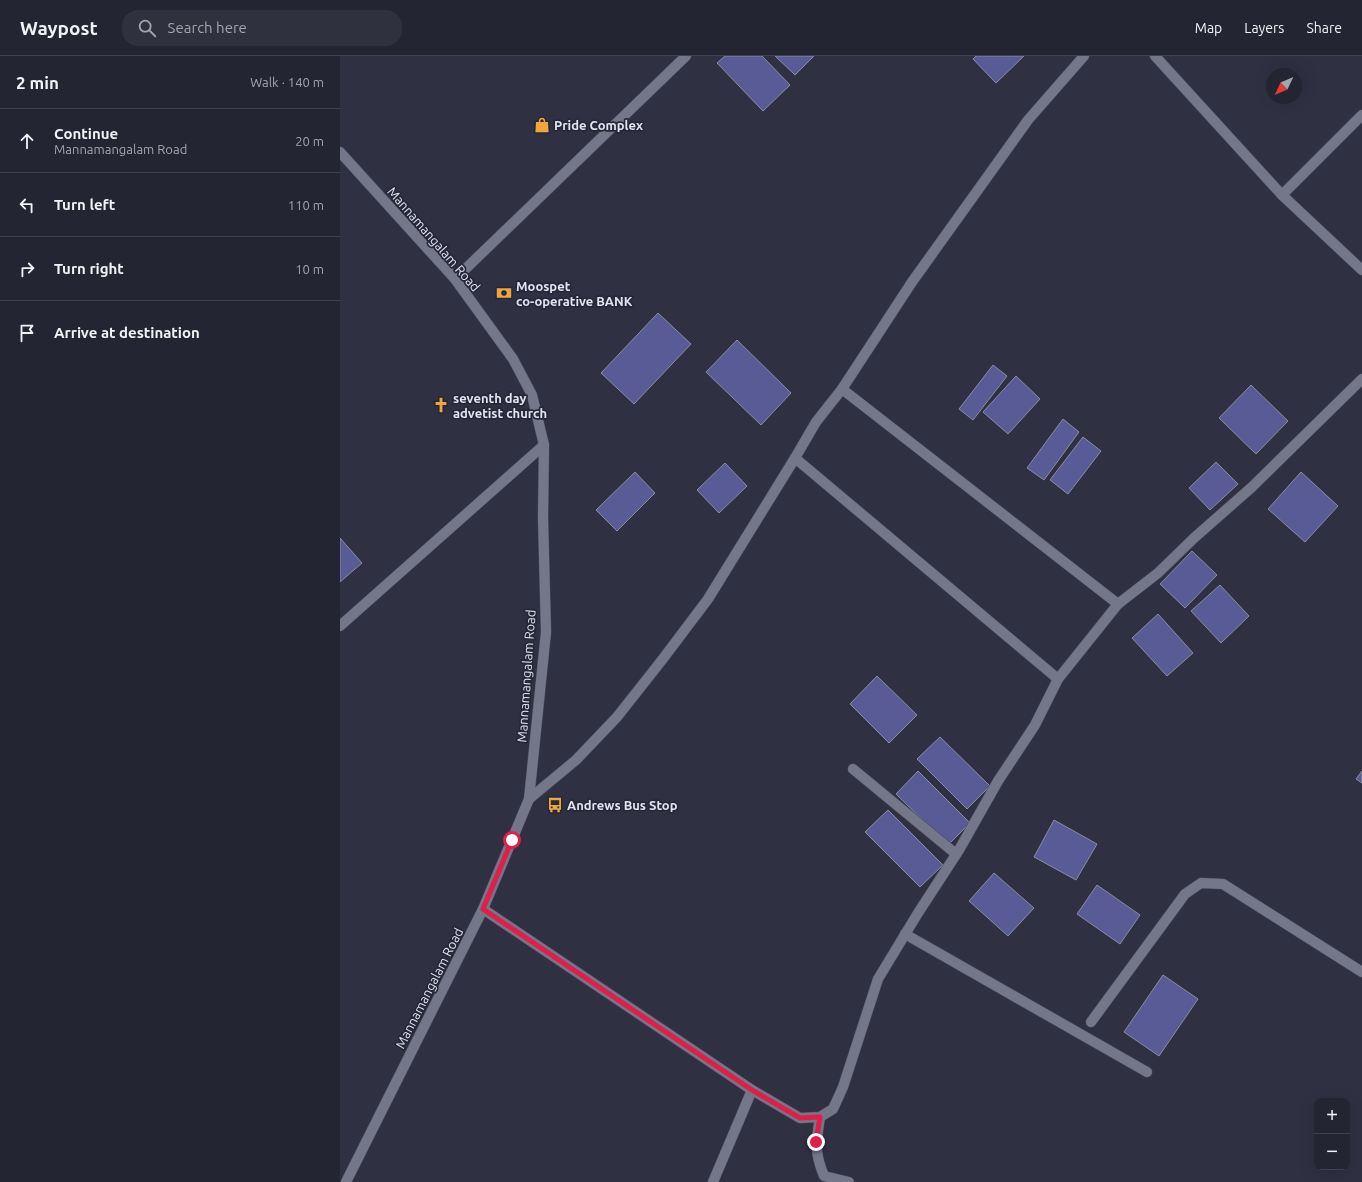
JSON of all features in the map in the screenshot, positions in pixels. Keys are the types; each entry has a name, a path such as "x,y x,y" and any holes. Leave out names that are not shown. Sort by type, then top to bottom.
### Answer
{"street":[{"path":"455,279 686,56"},
{"path":"529,799 576,760 617,717 708,599 816,422 842,389 912,282 1028,120 1084,56"},
{"path":"1155,56 1282,194 1362,270"},
{"path":"1282,194 1362,115"},
{"name":"Mannamangalam Road","path":"340,152 455,279 513,360 532,395 544,445 543,518 546,632 529,799 483,909 346,1182"},
{"path":"483,909 752,1090 800,1118 820,1117 833,1109 843,1087 878,979 956,854 998,781 1035,725 1058,680 1118,604 1158,573 1194,538 1252,487 1362,379"},
{"path":"842,389 1118,604"},
{"path":"340,626 544,445"},
{"path":"795,458 1058,680"},
{"path":"853,770 956,854"},
{"path":"1091,1022 1185,894 1201,883 1223,884 1362,972"},
{"path":"905,934 1147,1072"},
{"path":"713,1182 752,1090"},
{"path":"820,1117 816,1142 818,1160 824,1176 849,1182"}],"building":[{"path":"725,56 762,56 790,85 763,111 717,63"},
{"path":"775,56 814,56 795,75"},
{"path":"976,56 1024,56 996,83 973,59"},
{"path":"658,313 691,344 634,404 601,373"},
{"path":"737,340 791,393 761,425 706,372"},
{"path":"993,365 1007,376 973,420 959,409"},
{"path":"1016,376 1040,399 1008,434 983,412"},
{"path":"1251,385 1288,421 1256,454 1219,418"},
{"path":"1063,419 1079,432 1044,480 1027,468"},
{"path":"1083,437 1101,451 1068,494 1050,480"},
{"path":"1216,462 1238,484 1210,510 1189,488"},
{"path":"725,463 747,486 719,513 697,490"},
{"path":"635,472 655,493 617,531 596,510"},
{"path":"1301,472 1338,506 1305,542 1268,509"},
{"path":"340,538 362,563 340,582"},
{"path":"1192,551 1217,575 1185,608 1160,584"},
{"path":"1220,585 1249,616 1221,643 1191,611"},
{"path":"1158,614 1193,653 1167,676 1132,638"},
{"path":"877,676 917,715 889,743 850,704"},
{"path":"940,737 990,786 967,809 917,759"},
{"path":"918,771 970,823 948,845 896,794"},
{"path":"1362,771 1362,783 1356,779"},
{"path":"888,810 943,865 920,887 865,832"},
{"path":"1054,820 1097,844 1076,880 1034,857"},
{"path":"994,873 1034,908 1008,936 969,901"},
{"path":"1097,885 1140,915 1120,944 1077,914"},
{"path":"1163,975 1198,999 1159,1056 1124,1032"}],"place":[{"name":"Pride Complex","path":"542,125"},
{"name":"Moospet co-operative BANK","path":"504,293"},
{"name":"seventh day advetist church","path":"441,405"},
{"name":"Andrews Bus Stop","path":"555,805"}],"route":[{"path":"512,840 483,909 752,1090 800,1118 820,1117 816,1142"}]}
